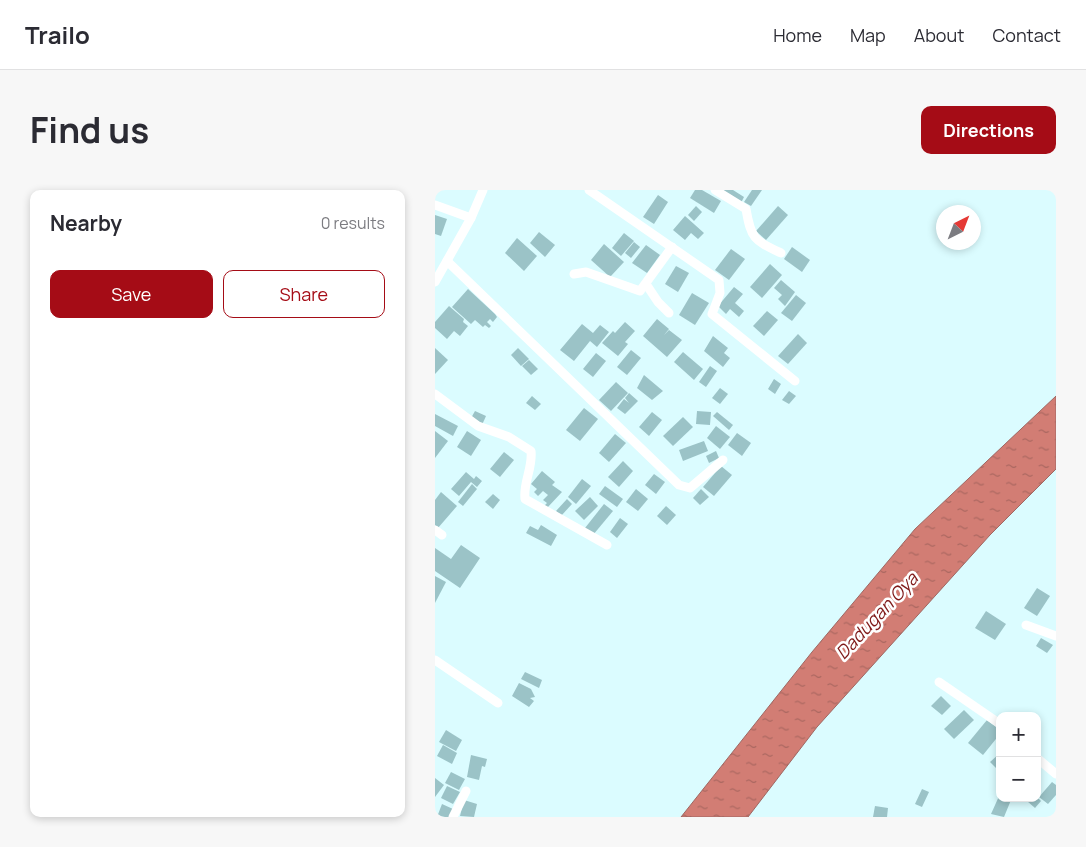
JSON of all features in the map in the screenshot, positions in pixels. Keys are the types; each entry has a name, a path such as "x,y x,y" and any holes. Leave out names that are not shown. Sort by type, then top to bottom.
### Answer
{"street":[{"path":"435,282 471,218 483,190"},
{"path":"589,190 618,212 719,280 720,293 712,314 795,381"},
{"path":"715,190 746,209 750,232 757,242 781,253"},
{"path":"435,205 471,218"},
{"path":"575,274 586,272 640,291 672,247"},
{"path":"447,261 679,485 690,488 723,460"},
{"path":"646,284 658,302 669,313"},
{"path":"435,394 478,426 509,437 531,450 532,462 524,490 525,499 607,545"},
{"path":"1026,625 1056,636"},
{"path":"435,660 498,703"},
{"path":"939,682 996,721"},
{"path":"1041,761 1056,774"},
{"path":"453,817 466,791"}],"water":[{"name":"Dadugan Oya","path":"1056,396 1056,469 990,535 817,727 748,817 681,817 812,652 915,529"}],"building":[{"path":"695,190 702,190 721,201 714,213 690,198"},
{"path":"720,190 733,190 744,197 741,203"},
{"path":"752,190 762,190 751,206 744,202"},
{"path":"658,195 668,202 654,224 643,217"},
{"path":"696,206 702,212 694,221 688,215"},
{"path":"778,206 788,215 766,240 756,231"},
{"path":"435,215 447,219 441,236 435,234"},
{"path":"685,216 704,233 698,239 691,233 685,240 673,230"},
{"path":"539,232 555,245 545,257 530,243"},
{"path":"624,233 634,241 621,256 612,248"},
{"path":"517,238 537,256 524,271 505,253"},
{"path":"634,242 640,247 631,258 625,253"},
{"path":"604,244 624,262 610,277 591,260"},
{"path":"646,245 660,255 647,273 632,263"},
{"path":"792,247 810,260 802,272 784,259"},
{"path":"731,249 745,259 729,280 715,270"},
{"path":"770,264 782,275 762,298 750,287"},
{"path":"676,266 689,273 678,292 665,284"},
{"path":"781,280 795,292 785,306 778,299 782,295 774,288"},
{"path":"734,287 743,294 735,303 744,311 739,317 730,309 726,314 718,306"},
{"path":"468,289 497,317 493,322 490,319 487,322 491,326 489,328 485,325 483,327 475,320 471,324 452,307"},
{"path":"692,293 709,303 695,325 679,315"},
{"path":"796,295 806,303 792,321 781,313"},
{"path":"449,306 464,319 463,322 468,326 460,336 454,331 447,339 435,328 435,322"},
{"path":"767,311 778,320 764,336 753,326"},
{"path":"657,319 669,329 664,335 669,330 682,340 667,357 643,336"},
{"path":"625,322 635,331 625,342 628,344 618,356 602,343"},
{"path":"582,324 593,333 600,325 609,332 597,347 590,341 574,361 560,350"},
{"path":"798,334 807,343 788,364 778,356"},
{"path":"713,336 728,348 724,353 730,358 723,367 704,351"},
{"path":"435,348 448,360 435,374"},
{"path":"518,348 529,359 521,366 511,355"},
{"path":"631,350 641,358 627,375 617,367"},
{"path":"683,352 703,369 694,380 674,362"},
{"path":"596,353 606,361 593,377 583,369"},
{"path":"529,360 538,369 531,375 522,366"},
{"path":"710,366 717,371 706,387 699,382"},
{"path":"644,375 663,391 652,400 637,388"},
{"path":"774,379 781,384 775,394 768,389"},
{"path":"616,382 628,393 611,411 599,400"},
{"path":"720,388 728,394 720,404 712,398"},
{"path":"789,391 796,396 789,404 782,400"},
{"path":"629,393 638,401 625,414 617,408 624,399 629,403 625,398"},
{"path":"532,396 541,404 535,410 526,403"},
{"path":"584,408 598,419 580,441 566,430"},
{"path":"475,411 486,416 482,425 470,420"},
{"path":"697,411 711,412 710,425 696,424"},
{"path":"652,412 662,420 649,436 639,427"},
{"path":"717,412 733,425 729,430 713,416"},
{"path":"435,414 458,426 453,436 435,426"},
{"path":"683,417 693,427 673,446 663,436"},
{"path":"716,426 730,437 720,449 707,438"},
{"path":"435,431 448,441 435,458"},
{"path":"467,431 481,440 471,456 457,447"},
{"path":"737,433 751,443 742,456 728,445"},
{"path":"615,434 626,443 609,462 599,453"},
{"path":"704,441 708,451 683,461 679,450"},
{"path":"716,451 719,458 709,463 706,456"},
{"path":"504,452 514,460 500,477 490,469"},
{"path":"623,461 633,471 619,487 608,477"},
{"path":"721,466 732,475 714,496 703,487"},
{"path":"542,471 555,482 552,485 562,492 547,508 544,506 547,503 543,500 548,495 543,491 538,496 534,492 537,489 531,484"},
{"path":"466,472 474,479 476,476 482,481 477,487 471,482 459,496 451,489"},
{"path":"654,474 665,482 656,494 645,485"},
{"path":"582,479 591,486 576,504 568,497"},
{"path":"472,484 477,489 463,506 458,502"},
{"path":"605,486 623,499 617,507 599,494"},
{"path":"636,489 648,499 638,511 626,502"},
{"path":"701,489 709,497 700,505 693,498"},
{"path":"441,492 457,506 438,528 435,525 435,500"},
{"path":"493,494 500,500 493,509 485,502"},
{"path":"590,497 598,506 584,520 575,511"},
{"path":"567,499 572,504 561,516 556,511"},
{"path":"604,504 613,511 593,535 585,528"},
{"path":"666,506 676,515 667,525 657,516"},
{"path":"620,518 628,524 617,538 610,532"},
{"path":"541,525 557,535 551,546 526,533 530,526 538,530"},
{"path":"461,545 480,558 460,588 435,571 435,548 451,559"},
{"path":"435,576 446,582 435,603"},
{"path":"1037,588 1050,596 1037,616 1024,608"},
{"path":"986,611 1006,624 995,640 975,628"},
{"path":"1041,638 1053,645 1047,653 1036,646"},
{"path":"525,672 542,680 539,688 521,679"},
{"path":"519,683 531,689 535,697 530,698 534,701 529,707 512,696"},
{"path":"941,696 951,706 942,715 931,706"},
{"path":"964,710 974,720 954,739 944,729"},
{"path":"987,720 996,727 996,739 983,755 968,743"},
{"path":"446,730 462,740 456,751 439,742"},
{"path":"443,745 457,753 452,764 437,756"},
{"path":"471,755 487,759 485,767 482,766 479,780 467,777"},
{"path":"996,757 996,768 990,762"},
{"path":"451,772 465,779 459,790 445,783"},
{"path":"435,778 444,785 435,797"},
{"path":"1052,782 1056,785 1056,795 1048,804 1041,799 1041,795"},
{"path":"447,786 460,792 453,804 441,798"},
{"path":"922,789 929,792 922,807 915,804"},
{"path":"464,800 477,804 474,817 460,816"},
{"path":"996,802 1010,802 1004,817 991,814"},
{"path":"1028,802 1040,802 1035,808"},
{"path":"442,804 453,809 449,817 437,817"},
{"path":"875,806 888,808 887,817 873,817"}]}
